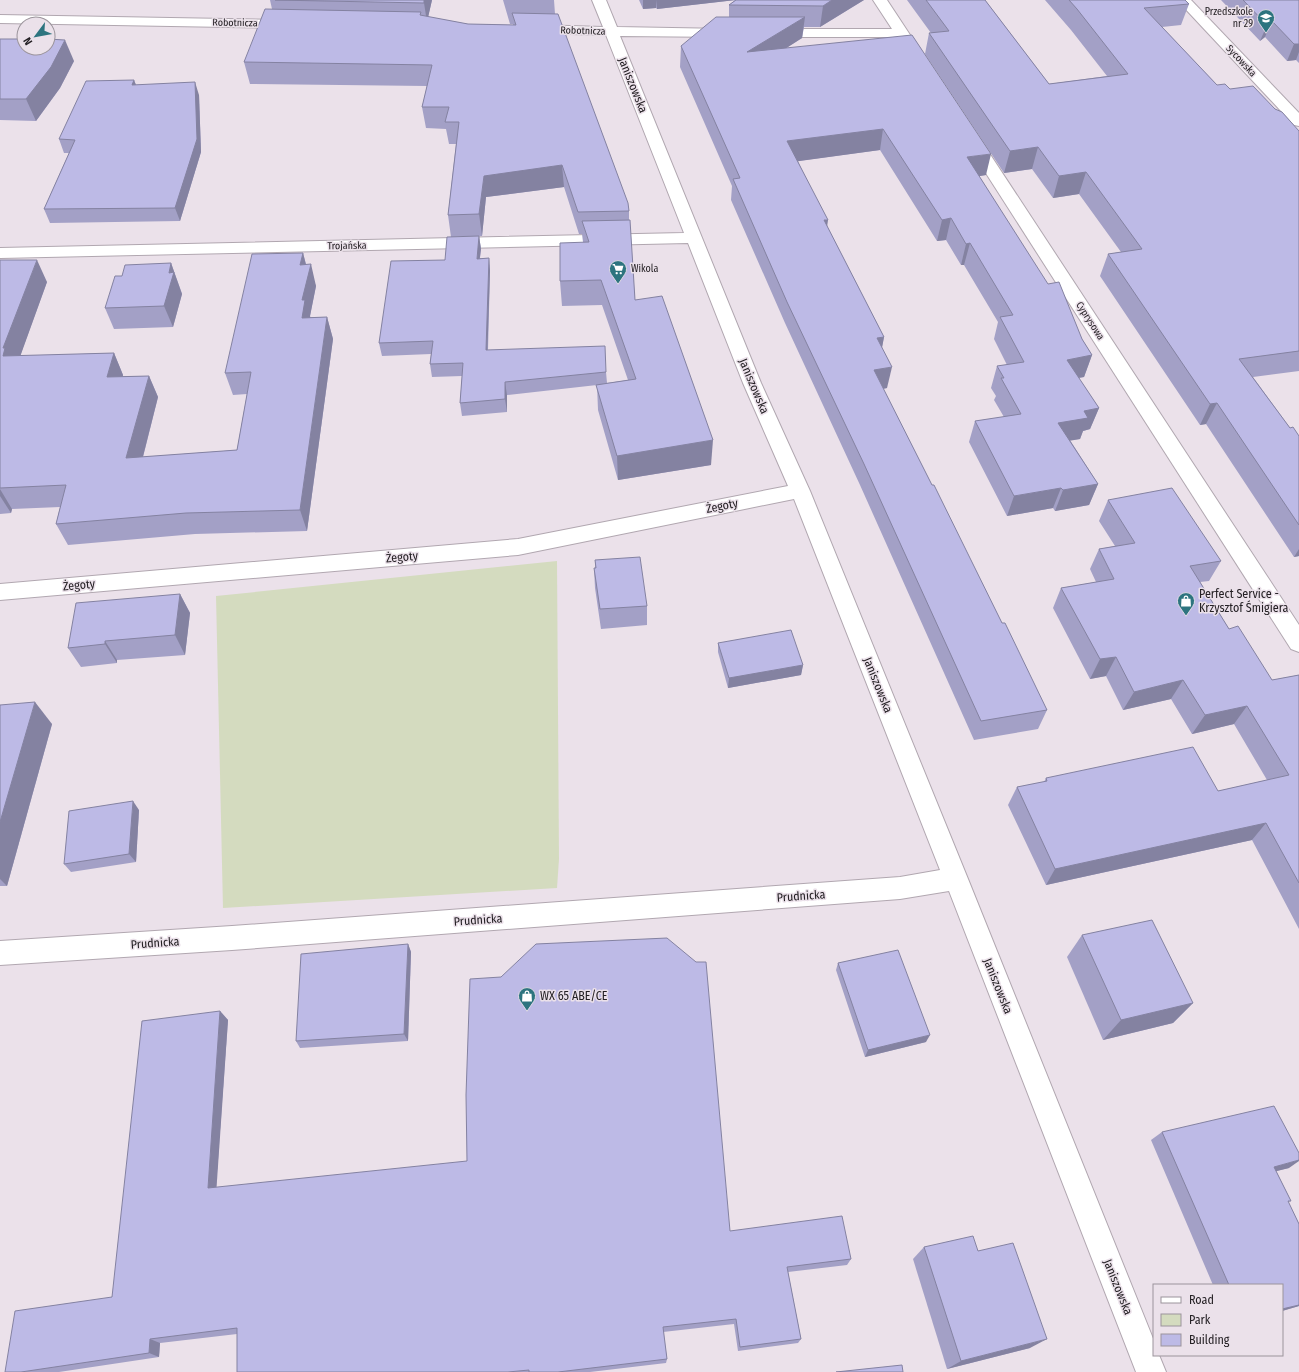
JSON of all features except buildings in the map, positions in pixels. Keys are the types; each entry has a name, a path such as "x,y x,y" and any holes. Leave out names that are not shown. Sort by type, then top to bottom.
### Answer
{"street":[{"name":"Janiszowska","path":"599,0 752,383 800,491 956,879 1151,1372"},
{"path":"880,0 919,59"},
{"name":"Sycowska","path":"1184,0 1299,122"},
{"name":"Robotnicza","path":"0,19 304,24"},
{"name":"Robotnicza","path":"523,29 611,32 742,33"},
{"path":"758,33 902,33"},
{"name":"Cyprysowa","path":"962,124 1299,643"},
{"name":"Trojańska","path":"0,253 694,238"},
{"name":"Żegoty","path":"0,592 518,546 800,491"},
{"name":"Prudnicka","path":"0,953 232,938 900,888 956,879"}],"green space":[{"path":"557,561 559,859 557,888 223,908 216,596"}],"place":[{"name":"Przedszkole nr 29","path":"1266,33"},
{"name":"Wikola","path":"618,284"},
{"name":"Perfect Service - Krzysztof Śmigiera","path":"1186,616"},
{"name":"WX 65 ABE/CE","path":"527,1011"}]}
